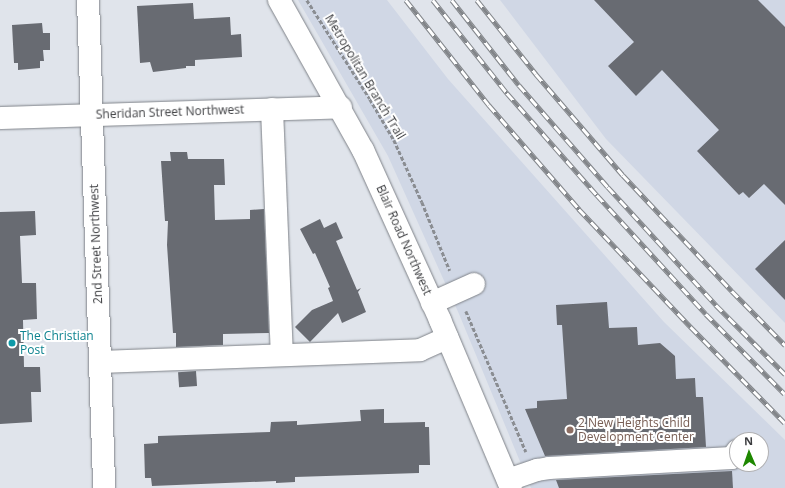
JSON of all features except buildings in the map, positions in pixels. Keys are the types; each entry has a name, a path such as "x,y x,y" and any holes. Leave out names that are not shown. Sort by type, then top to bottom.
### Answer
{"street":[{"name":"2nd Street Northwest","path":"88,0 104,488"},
{"name":"Blair Road Northwest","path":"279,0 364,150 510,484"},
{"name":"Sheridan Street Northwest","path":"0,118 341,107"},
{"path":"272,109 282,355"},
{"path":"432,303 461,283"},
{"path":"100,362 420,350 447,338"},
{"path":"510,484 534,471 549,468 729,458"}],"path":[{"name":"Metropolitan Branch Trail","path":"307,0 370,99 394,140 461,283 534,471"}],"shaded area":[{"path":"298,0 387,0 448,79 664,322 785,440 785,488 531,488 459,314 388,156"},
{"path":"500,0 785,0 785,323 606,139"}],"railway":[{"path":"406,0 489,105 579,209 785,423"},
{"path":"433,0 507,93 597,195 706,314 785,394"},
{"path":"452,0 519,85 608,187 716,305 785,374"},
{"path":"477,0 536,74 623,175 785,345"}],"place":[{"name":"The Christian Post","path":"12,343"},
{"name":"2 New Heights Child Development Center","path":"570,430"}]}
